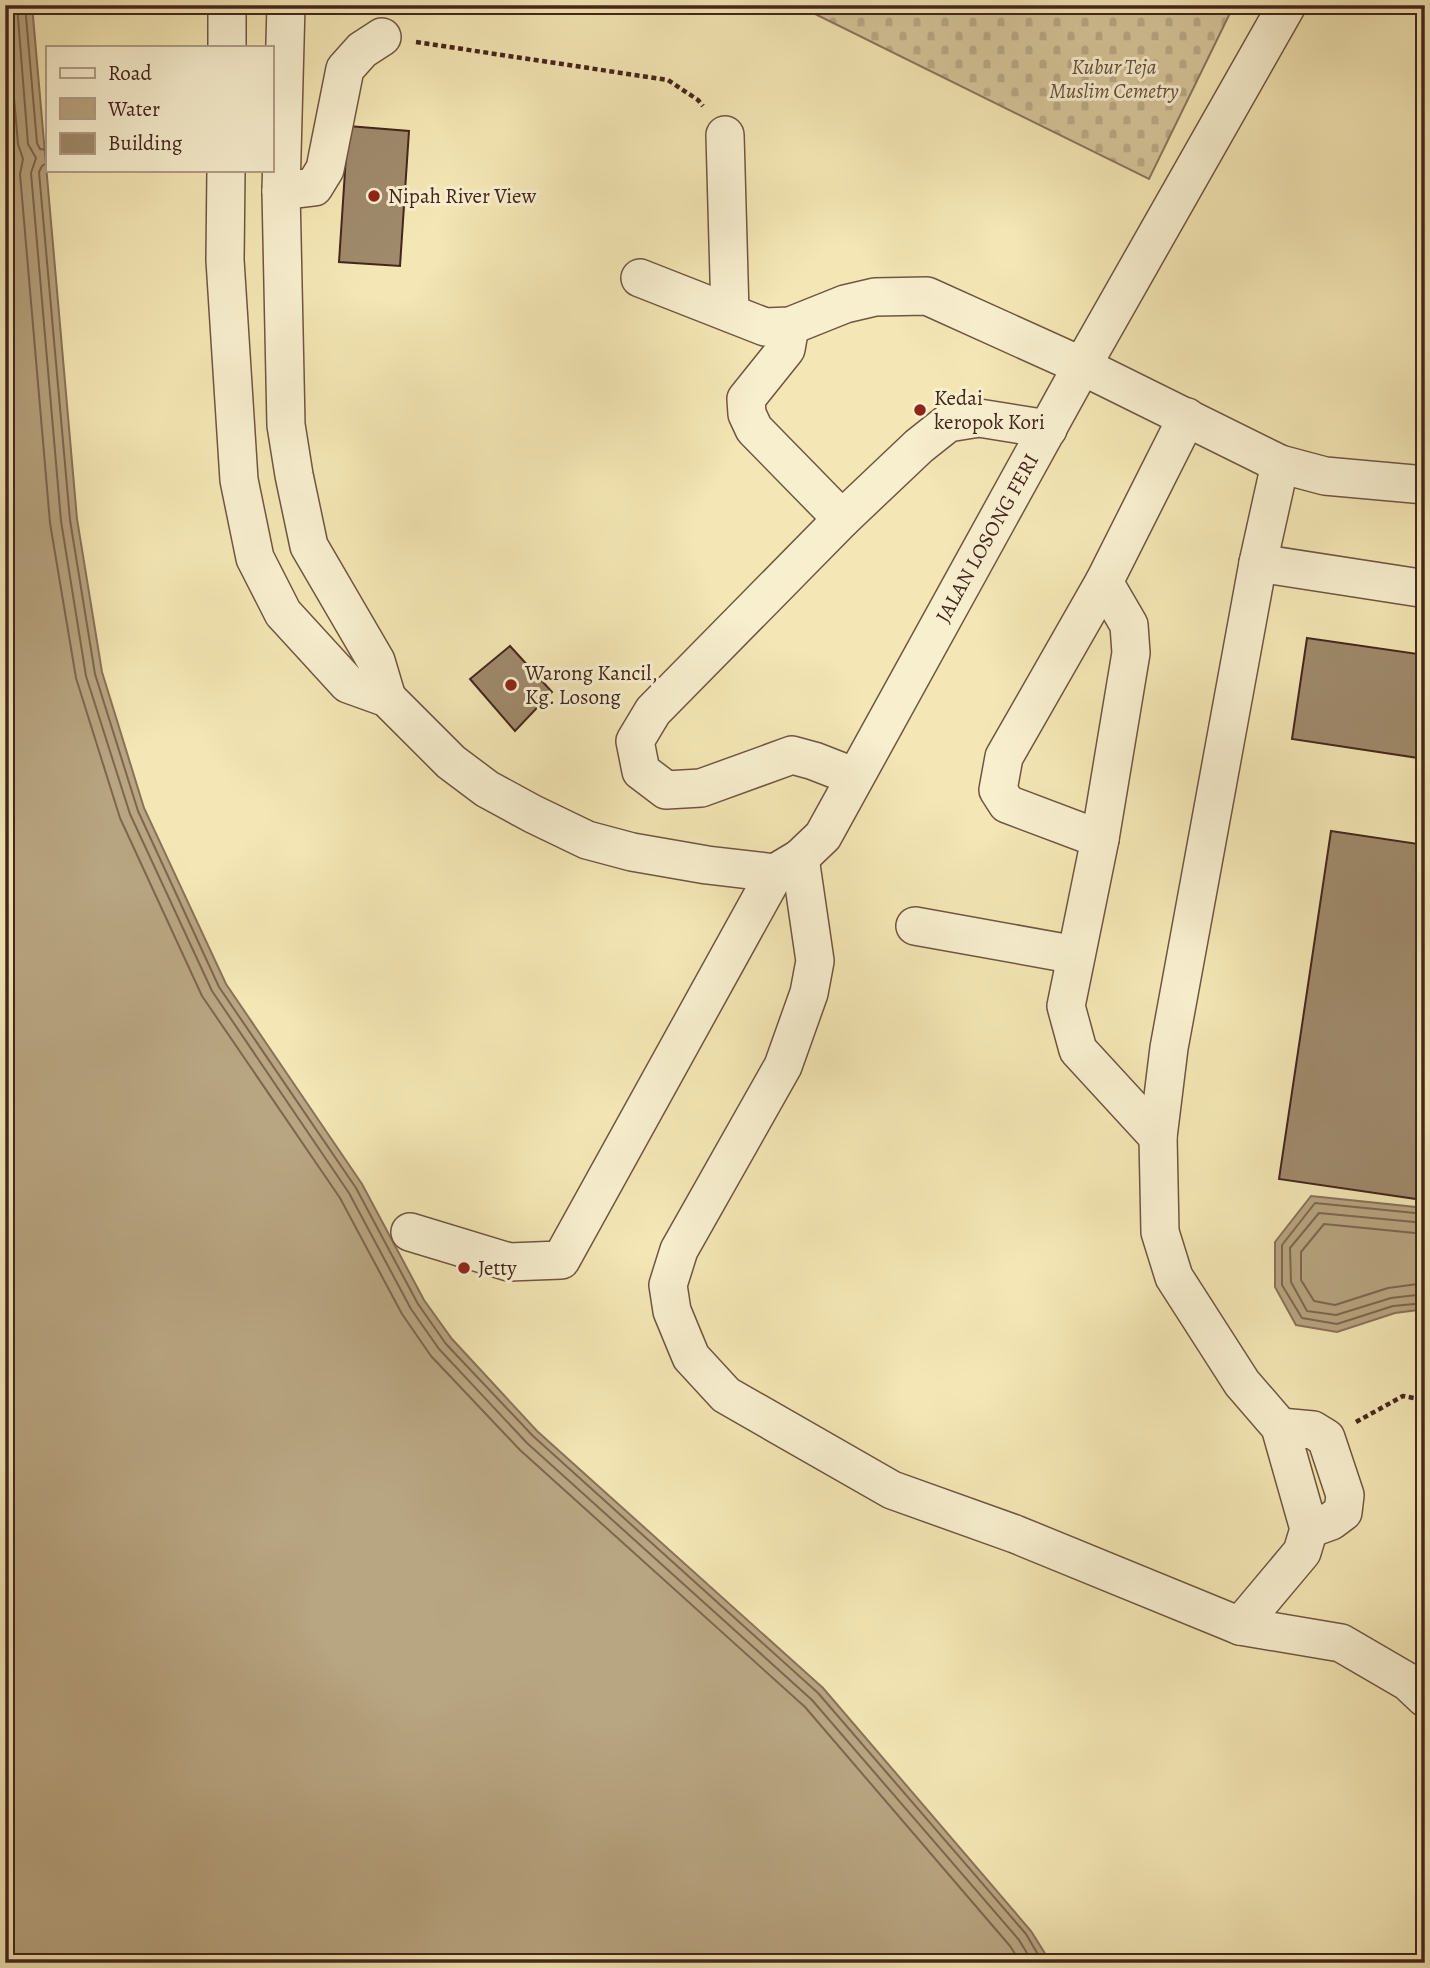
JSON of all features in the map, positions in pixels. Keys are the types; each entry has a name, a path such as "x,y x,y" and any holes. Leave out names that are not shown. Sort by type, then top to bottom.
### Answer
{"street":[{"path":"227,46 228,5"},
{"path":"286,5 281,191 286,425 309,546 376,661 387,698"},
{"name":"JALAN LOSONG FERI","path":"410,1232 509,1262 561,1260 788,865 823,836 1082,366 1287,5"},
{"path":"281,191 314,187 324,169 345,68 362,50 382,37"},
{"path":"725,135 730,313"},
{"path":"226,172 225,260 239,480 255,558 283,613 348,684 387,698 451,762 487,789 587,840 632,852 694,863 788,865 815,961 810,993 783,1066 679,1251 668,1285 672,1311 691,1357 726,1395 892,1490 1015,1534 1240,1626 1341,1643 1408,1682 1425,1698"},
{"path":"640,278 765,327 790,326 845,304 875,297 926,296 1082,366 1280,464 1325,476 1425,485"},
{"path":"790,326 786,349 746,399 747,414 754,429 842,519"},
{"path":"1100,839 1007,804 998,790 1004,757 1104,582 1187,417"},
{"path":"855,777 792,755 701,788 666,790 641,771 635,741 653,711 842,519 919,446 948,423 979,418 1048,429"},
{"path":"1240,1626 1302,1552 1309,1528 1280,1427 1242,1383 1174,1277 1160,1232 1158,1137 1169,1048 1258,564 1280,464"},
{"path":"1258,564 1420,588"},
{"path":"1104,582 1129,625 1131,653 1100,839 1066,1006 1078,1051 1158,1137"},
{"path":"915,926 1076,956"},
{"path":"1280,1427 1313,1430 1326,1438 1345,1494 1343,1512 1331,1521 1309,1528"}],"path":[{"path":"382,37 668,80 698,100 725,135"},
{"path":"1326,1438 1404,1396 1425,1400"}],"green space":[{"name":"Kubur Teja Muslim Cemetry","path":"807,5 1234,5 1149,179 805,9"}],"water":[{"path":"5,5 32,5 77,519 102,672 144,808 226,984 362,1184 424,1300 452,1339 537,1431 823,1688 1031,1931 1051,1963 5,1963"},
{"path":"1311,1196 1425,1208 1425,1309 1395,1313 1337,1332 1296,1325 1275,1287 1275,1242"}],"building":[{"name":"Nipah River View","path":"348,126 409,131 400,266 339,262"},
{"path":"1307,638 1425,655 1425,759 1292,739"},
{"name":"Warong Kancil, Kg. Losong","path":"510,646 552,692 515,731 470,679"},
{"path":"1331,831 1425,845 1423,1200 1279,1179"}],"place":[{"name":"Nipah River View","path":"374,196"},
{"name":"Kedai keropok Kori","path":"920,410"},
{"name":"Warong Kancil, Kg. Losong","path":"511,685"},
{"name":"Jetty","path":"464,1268"}]}
